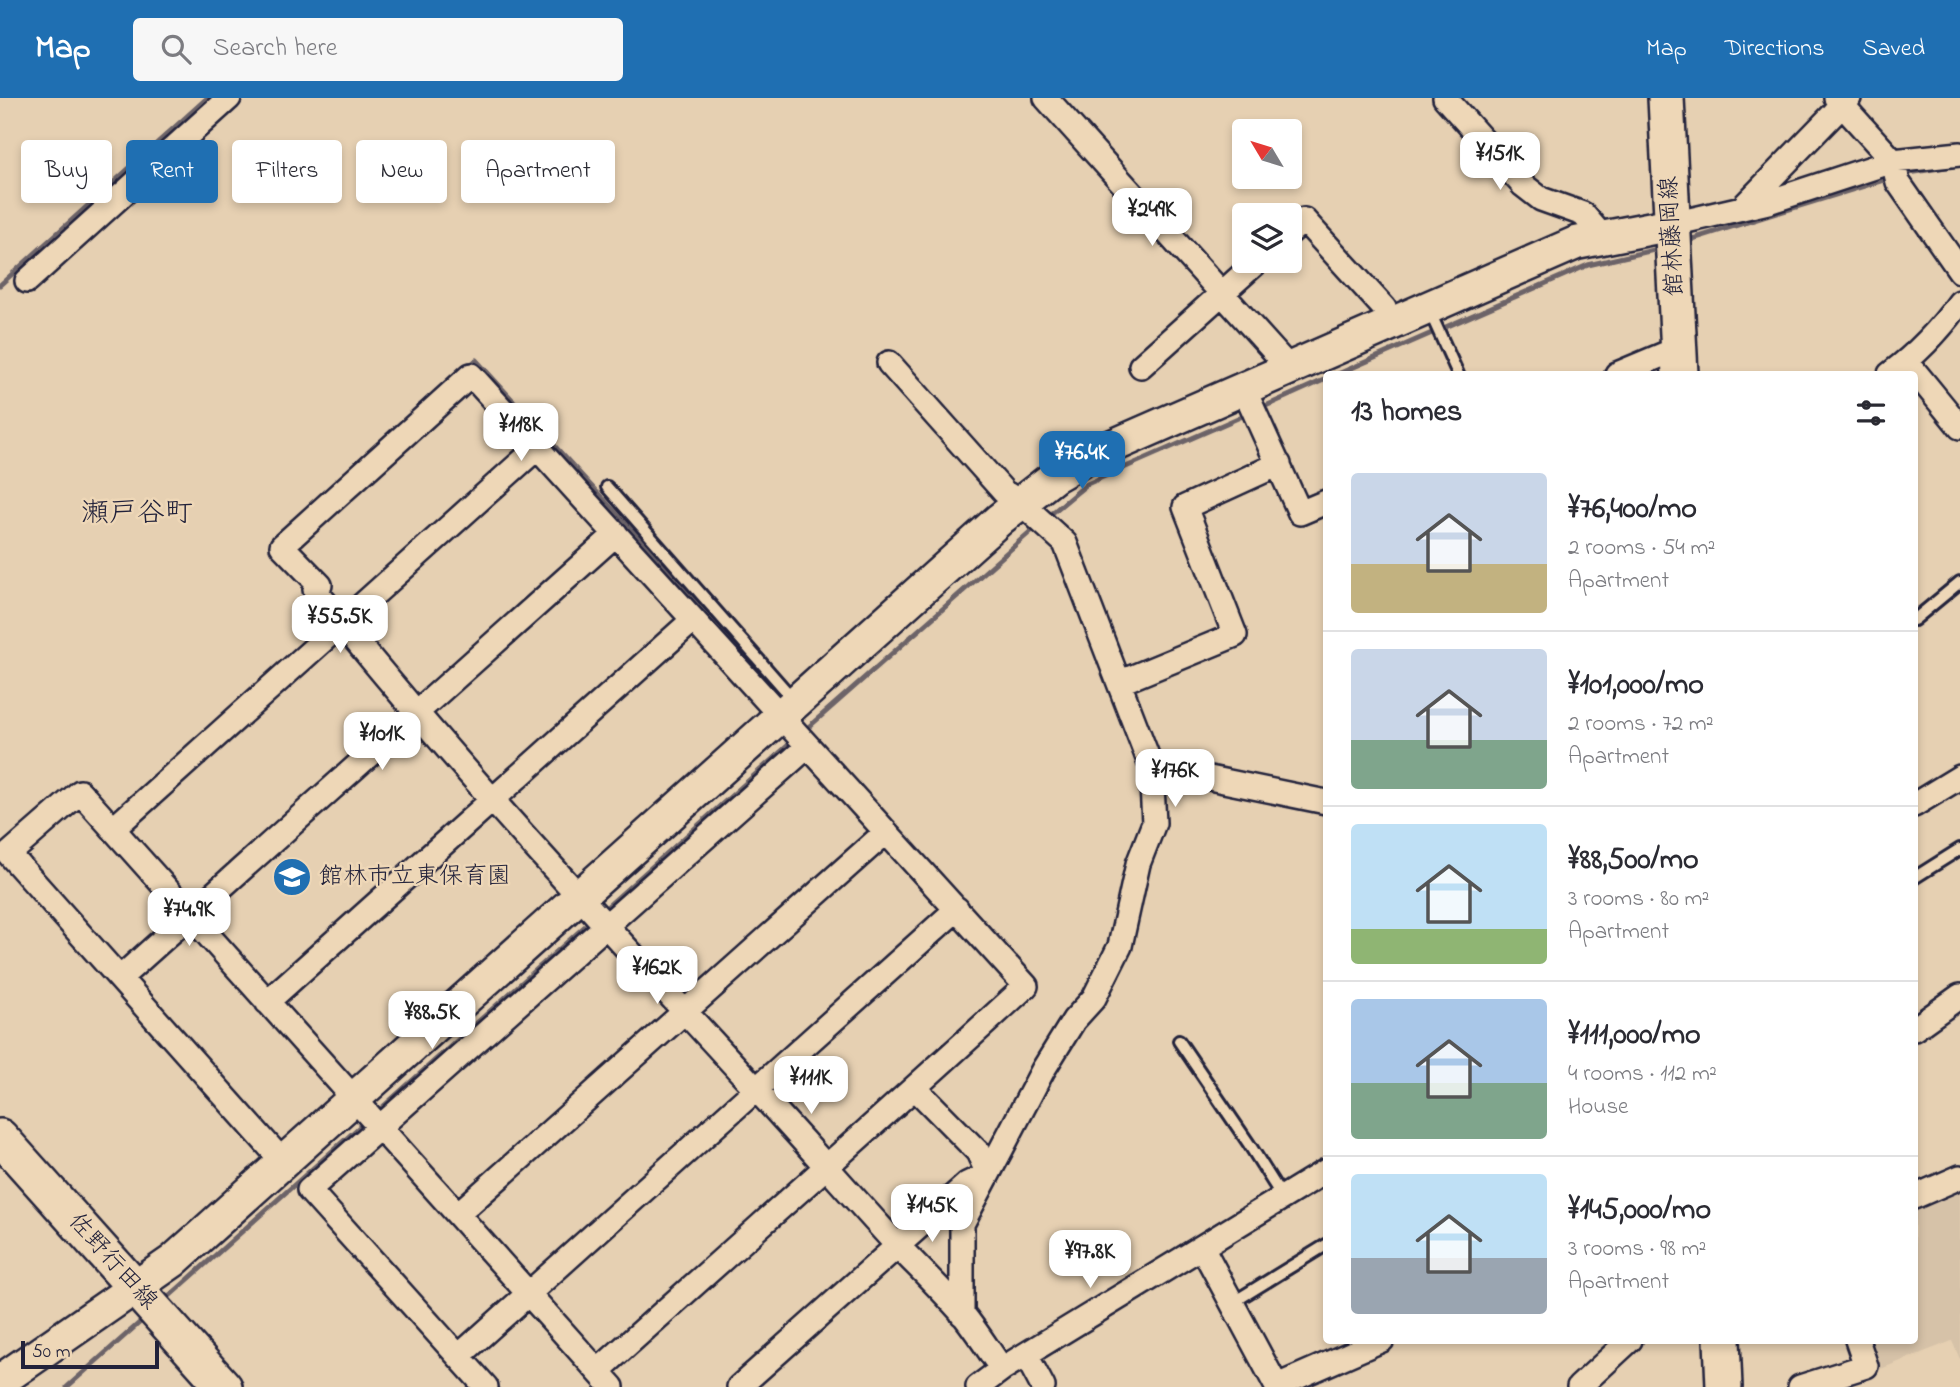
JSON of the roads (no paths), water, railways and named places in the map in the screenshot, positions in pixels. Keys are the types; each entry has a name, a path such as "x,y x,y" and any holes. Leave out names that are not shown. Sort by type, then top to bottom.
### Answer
{"main road":[{"name":"館林藤岡線","path":"1666,98 1679,361"},
{"name":"佐野行田線","path":"0,1137 224,1387"},
{"path":"1722,1344 1724,1387"}],"street":[{"path":"27,281 229,98"},
{"path":"1046,98 1290,369"},
{"path":"1445,98 1523,185 1541,199 1583,214 1602,236"},
{"path":"1742,208 1842,100 1893,161 1898,182 1960,271"},
{"path":"0,1381 173,1261 580,895 1021,503 1055,476 1092,455 1576,243 1742,208 1893,161 1960,154"},
{"path":"1302,222 1304,220 1384,308 1392,324"},
{"path":"1141,366 1244,273"},
{"path":"1898,368 1942,327 1960,302"},
{"path":"1631,371 1679,361"},
{"path":"889,363 1004,492 1021,503 1065,543 1121,682 1151,766 1154,823 1139,864 1119,946 1094,998 1074,1020 1042,1070 962,1224 962,1314"},
{"path":"284,1163 9,854 80,792 605,1379 826,1166 1026,986 808,746 789,709 693,620 471,375 282,546 320,585 314,590 417,712 606,925 756,1089 826,1166 897,1245 962,1314 1002,1369"},
{"path":"1918,387 1960,427"},
{"path":"1244,389 1300,513 1323,507"},
{"path":"113,829 537,449"},
{"path":"1121,682 1235,635 1185,507 1279,464"},
{"path":"120,978 616,534"},
{"path":"267,1002 693,620"},
{"path":"486,1387 309,1190 808,746"},
{"path":"1151,766 1323,801"},
{"path":"1918,802 1960,776"},
{"path":"458,1214 886,832"},
{"path":"459,1356 957,909"},
{"path":"1918,1026 1960,996"},
{"path":"915,1088 978,1152 988,1174"},
{"path":"978,1387 1002,1369 1323,1173"},
{"path":"739,1387 967,1184 988,1174"},
{"path":"1918,1195 1960,1177"},
{"path":"1202,1248 1277,1387 1373,1344"},
{"path":"1579,1387 1626,1344"},
{"path":"1800,1387 1868,1376 1858,1344"},
{"path":"1026,1355 1043,1387"}],"lane":[{"path":"1428,308 1457,371"},
{"path":"607,487 789,709"},
{"path":"1918,617 1960,582"},
{"path":"1918,875 1960,849"},
{"path":"1179,1041 1283,1198"},
{"path":"1232,1303 1323,1247"}],"waterway":[{"path":"0,285 207,98"},
{"path":"1903,174 1952,166"},
{"path":"1686,241 1890,178"},
{"path":"1345,371 1588,265 1663,248"},
{"path":"467,368 476,360 751,661 783,700"},
{"path":"1259,409 1323,380"},
{"path":"1046,518 1087,484 1247,414"},
{"path":"804,731 1038,525"},
{"path":"600,913 794,740"},
{"path":"376,1113 593,919"},
{"path":"164,1301 366,1121"},
{"path":"67,1387 146,1317"}],"place":[{"name":"館林市立東保育園","path":"292,877"}],"district":[{"name":"瀬戸谷町","path":"137,514"}]}
